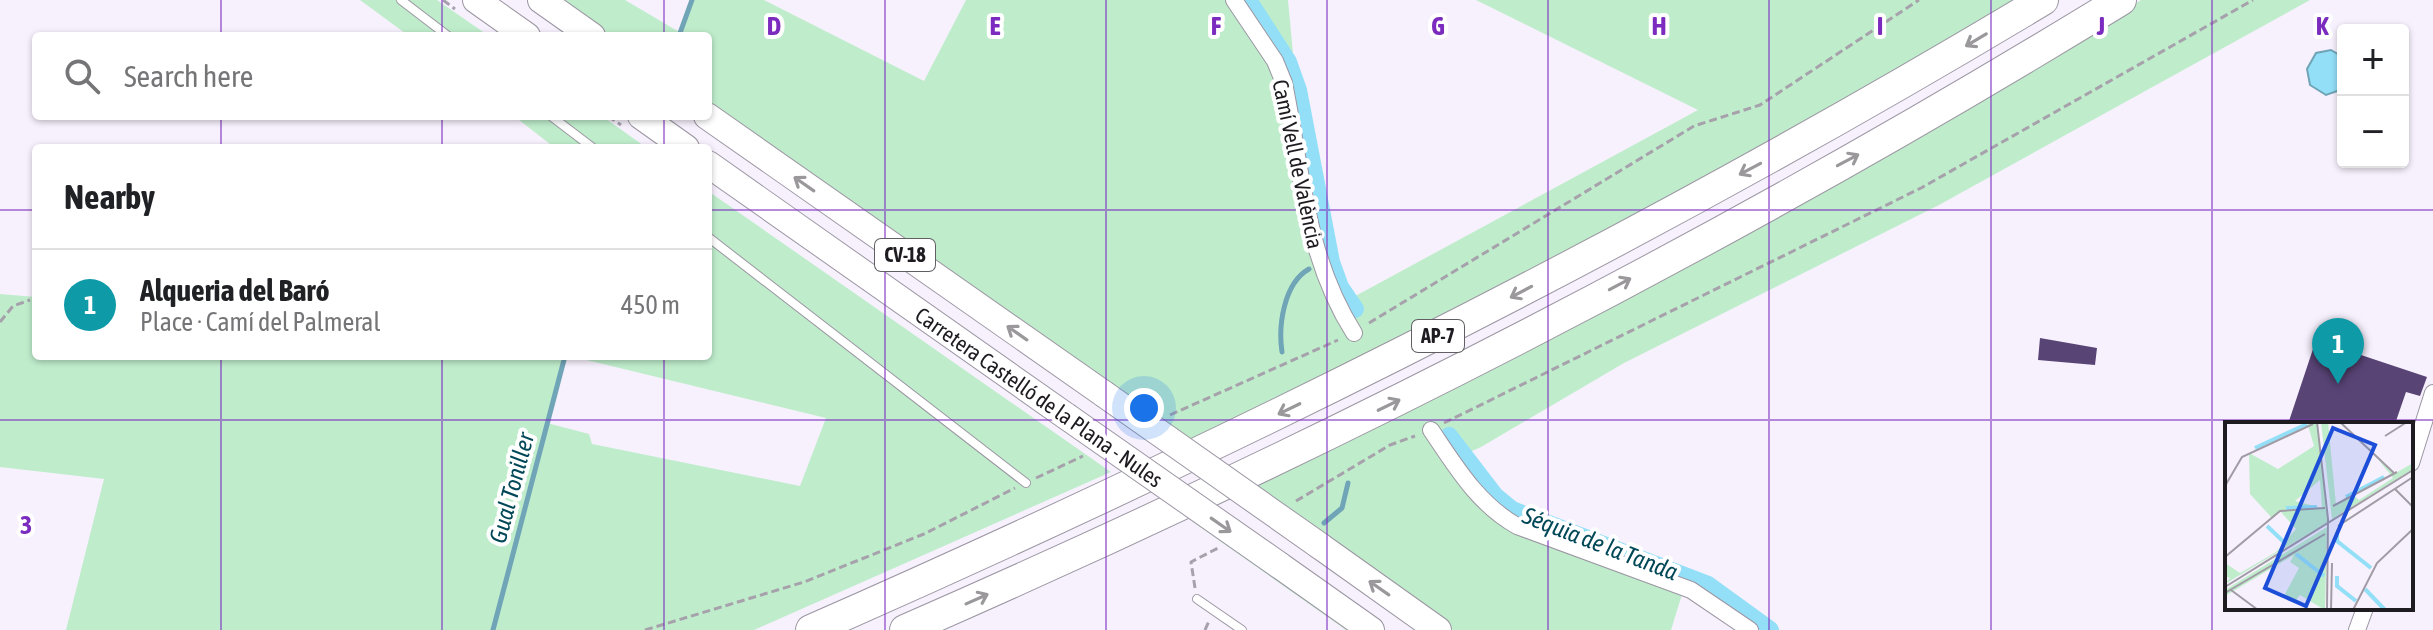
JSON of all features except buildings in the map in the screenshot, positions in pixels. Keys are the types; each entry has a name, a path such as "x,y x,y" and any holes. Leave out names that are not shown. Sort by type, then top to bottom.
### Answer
{"highway":[{"name":"AP-7","path":"811,630 1074,512 1482,313 1851,115 2043,0"},
{"name":"AP-7","path":"905,630 1250,474 1495,352 1863,152 2121,0"}],"main road":[{"path":"476,0 521,32"},
{"path":"541,0 586,32"},
{"path":"647,120 680,144"},
{"name":"Carretera Castelló de la Plana - Nules","path":"712,120 1438,630"},
{"name":"Carretera Castelló de la Plana - Nules","path":"712,167 1371,630"}],"street":[{"name":"Camí Vell de València","path":"1234,0 1275,61 1284,83 1318,260 1327,288 1354,333"},
{"path":"2413,457 2433,393"},
{"path":"1431,430 1469,485 1494,513 1517,526 1691,590 1750,630"},
{"path":"2357,630 2364,610"}],"lane":[{"path":"401,0 443,32"},
{"path":"556,120 588,144"},
{"path":"712,240 1026,483"},
{"path":"1197,599 1242,630"}],"path":[{"path":"1161,419 1354,333 1694,126 1760,105 1919,0"},
{"path":"1431,430 1921,188 2253,0"},
{"path":"0,322 13,306 30,300"},
{"path":"645,630 804,582 924,534 1093,451"}],"green space":[{"path":"360,0 437,0 483,32 404,32"},
{"path":"557,0 625,0 679,32 603,32"},
{"path":"694,0 764,0 924,81 966,0 1288,0 1294,64 1284,83 1337,306 1698,110 1476,0 2023,0 1626,225 1193,445 712,108 712,32 681,32"},
{"path":"2141,0 2310,0 1939,205 1624,363 1481,447 1451,460 1494,514 1684,588 1671,630 1453,630 1247,484 1965,105"},
{"path":"519,120 608,120 641,144 550,144"},
{"path":"712,194 1111,472 754,630 66,630 104,479 0,467 0,294 32,297 32,360 563,360 547,423 589,434 592,444 800,486 826,418 587,360 712,360"},
{"path":"1189,513 1355,630 1346,630 1183,515"}],"water":[{"path":"2331,50 2337,54 2337,91 2326,95 2310,85 2307,69 2316,53"}],"waterway":[{"name":"Gual Toniller","path":"680,32 692,0"},
{"name":"Séquia de la Tanda","path":"1248,0 1288,62 1298,90 1331,262 1340,287 1355,309"},
{"path":"1282,352 1282,318 1288,294 1300,275 1309,269"},
{"name":"Gual Toniller","path":"493,630 564,360"},
{"name":"Séquia de la Tanda","path":"1449,436 1495,496 1512,510 1708,585 1770,630"},
{"path":"1324,523 1342,508 1348,483"}],"place":[{"name":"Alqueria del Baró","path":"2338,384"}]}
